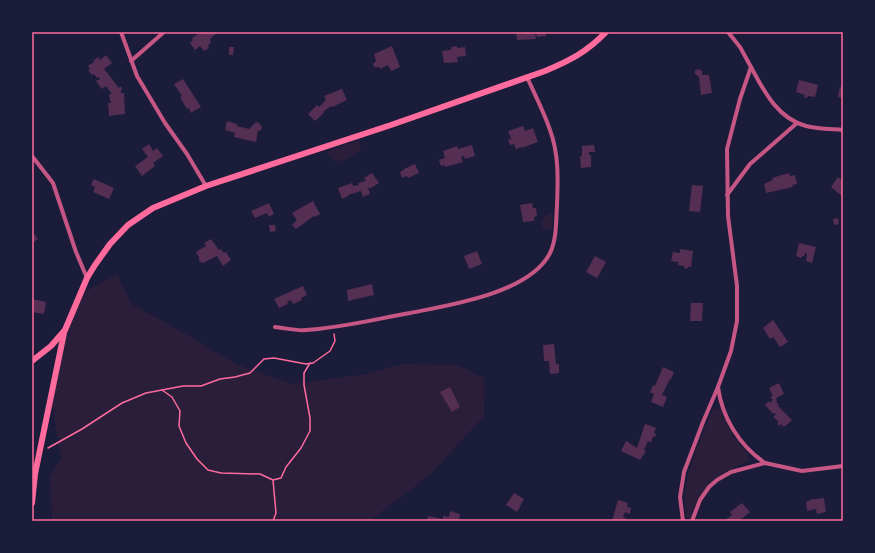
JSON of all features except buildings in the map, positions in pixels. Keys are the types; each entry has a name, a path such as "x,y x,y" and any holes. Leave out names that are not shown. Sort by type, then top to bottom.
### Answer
{"main road":[{"path":"32,503 35,474 65,330 87,278 95,265 110,244 135,219 165,202 206,186 391,125 527,77 574,58 592,47 606,32"},
{"path":"32,361 51,346 65,330"}],"street":[{"path":"121,32 137,76 165,123 187,154 206,186"},
{"path":"131,61 164,32"},
{"path":"728,32 740,47 770,101 778,110 797,123 807,126 843,130"},
{"path":"683,521 680,498 684,472 718,387 731,352 735,336 738,307 737,286 727,195 726,150 740,99 751,67"},
{"path":"276,327 305,330 332,327 459,304 511,286 530,275 547,259 552,249 555,233 558,188 557,160 551,130 527,77"},
{"path":"727,195 750,164 797,123"},
{"path":"32,156 53,183 76,252 87,278"},
{"path":"718,387 722,406 733,429 744,445 765,463 802,471 843,466"},
{"path":"692,521 704,494 717,480 731,472 765,463"}],"path":[{"path":"40,450 50,447 82,429 122,403 146,393 201,386 220,378 235,377 250,373 264,359 274,358 313,363 330,351 335,341 332,327"},
{"path":"162,390 172,397 180,411 179,426 186,443 196,459 208,470 221,473 260,474 273,480 281,478 286,467 301,448 310,431 310,418 304,385 304,373 310,363"},
{"path":"273,480 276,513 273,521"}],"shaded area":[{"path":"360,140 360,150 345,160 336,161 327,153 328,151"},
{"path":"553,213 552,229 543,229 541,222 543,218"},
{"path":"117,274 132,305 167,323 236,364 292,384 366,374 402,364 458,365 485,378 484,416 430,475 369,521 52,521 50,477 61,458 50,390 77,296"},
{"path":"719,408 734,437 748,454 749,461 727,471 705,488 690,518 688,519 685,508 687,479 697,448 713,409"}]}
